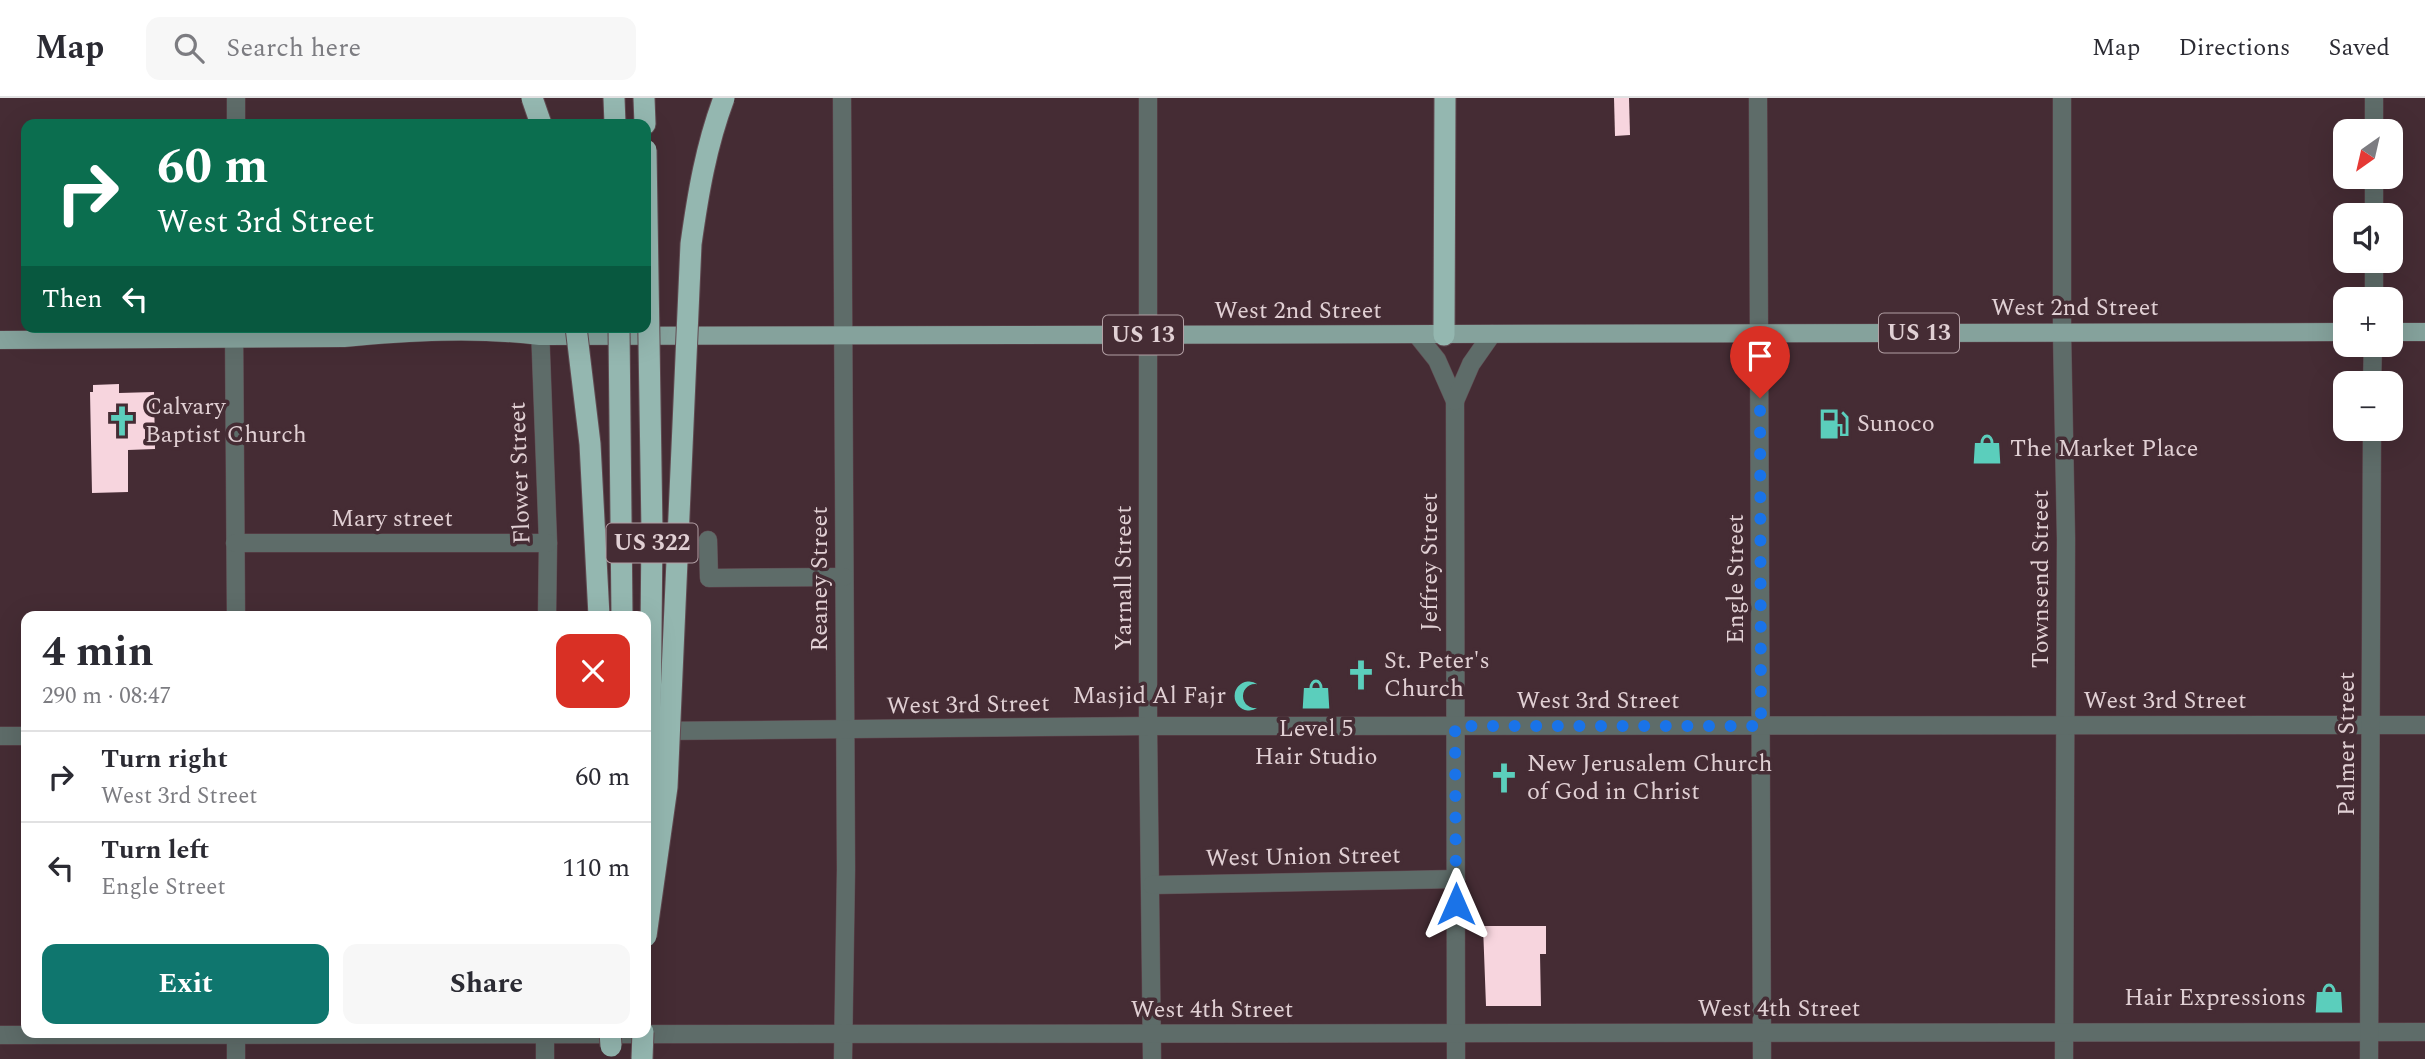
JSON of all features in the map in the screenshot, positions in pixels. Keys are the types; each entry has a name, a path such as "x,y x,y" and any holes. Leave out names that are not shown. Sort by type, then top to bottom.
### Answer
{"highway":[{"path":"533,98 539,119"},
{"path":"614,98 615,119"},
{"path":"644,98 645,119"},
{"path":"651,901 667,787 691,244 699,187 711,132 724,98"},
{"path":"1444,335 1445,98"},
{"path":"577,333 590,444 599,611"},
{"name":"US 322","path":"620,333 622,611"},
{"name":"US 322","path":"649,333 651,611"},
{"path":"642,1059 643,1038"}],"main road":[{"name":"West 2nd Street","path":"616,333 843,336 2333,332"},
{"path":"2403,332 2425,332"},
{"name":"West 2nd Street","path":"0,340 234,333 344,338 400,333"}],"street":[{"path":"236,98 236,119"},
{"path":"541,98 541,119"},
{"name":"Reaney Street","path":"842,98 846,731 843,1059"},
{"name":"Yarnall Street","path":"1148,98 1148,726 1152,1059"},
{"name":"Engle Street","path":"1758,98 1762,1059"},
{"name":"Townsend Street","path":"2063,98 2062,333 2066,538 2064,1059"},
{"path":"2374,98 2374,119"},
{"path":"234,333 236,611"},
{"name":"Flower Street","path":"540,333 548,543 547,611"},
{"path":"1455,401 1471,364 1492,334"},
{"path":"1417,335 1437,360 1455,401"},
{"name":"Jeffrey Street","path":"1455,401 1456,1059"},
{"name":"Palmer Street","path":"2370,1059 2372,725 2369,540 2372,441"},
{"path":"708,540 709,578 845,577"},
{"name":"Mary street","path":"235,543 548,543"},
{"name":"West 3rd Street","path":"651,731 1148,726 2425,725"},
{"path":"0,736 21,736"},
{"name":"West Union Street","path":"1152,885 1456,879"},
{"name":"West 4th Street","path":"651,1034 2425,1032"},
{"name":"West 4th Street","path":"0,1035 21,1035"},
{"path":"236,1038 236,1059"},
{"path":"545,1038 545,1059"}],"building":[{"path":"1614,98 1629,98 1630,135 1615,136"},
{"name":"Calvary Baptist Church","path":"119,384 119,393 154,392 155,449 128,450 128,492 92,493 90,392 93,392 93,385"},
{"path":"1483,926 1546,926 1546,954 1540,954 1541,1006 1486,1006"}],"place":[{"name":"Calvary Baptist Church","path":"122,421"},
{"name":"Sunoco","path":"1834,424"},
{"name":"The Market Place","path":"1987,449"},
{"name":"St. Peter's Church","path":"1361,675"},
{"name":"Level 5 Hair Studio","path":"1316,694"},
{"name":"Masjid Al Fajr","path":"1249,696"},
{"name":"New Jerusalem Church of God in Christ","path":"1504,778"},
{"name":"Hair Expressions","path":"2329,998"}],"route":[{"path":"1456,904 1455,726 1761,726 1760,398"}]}
